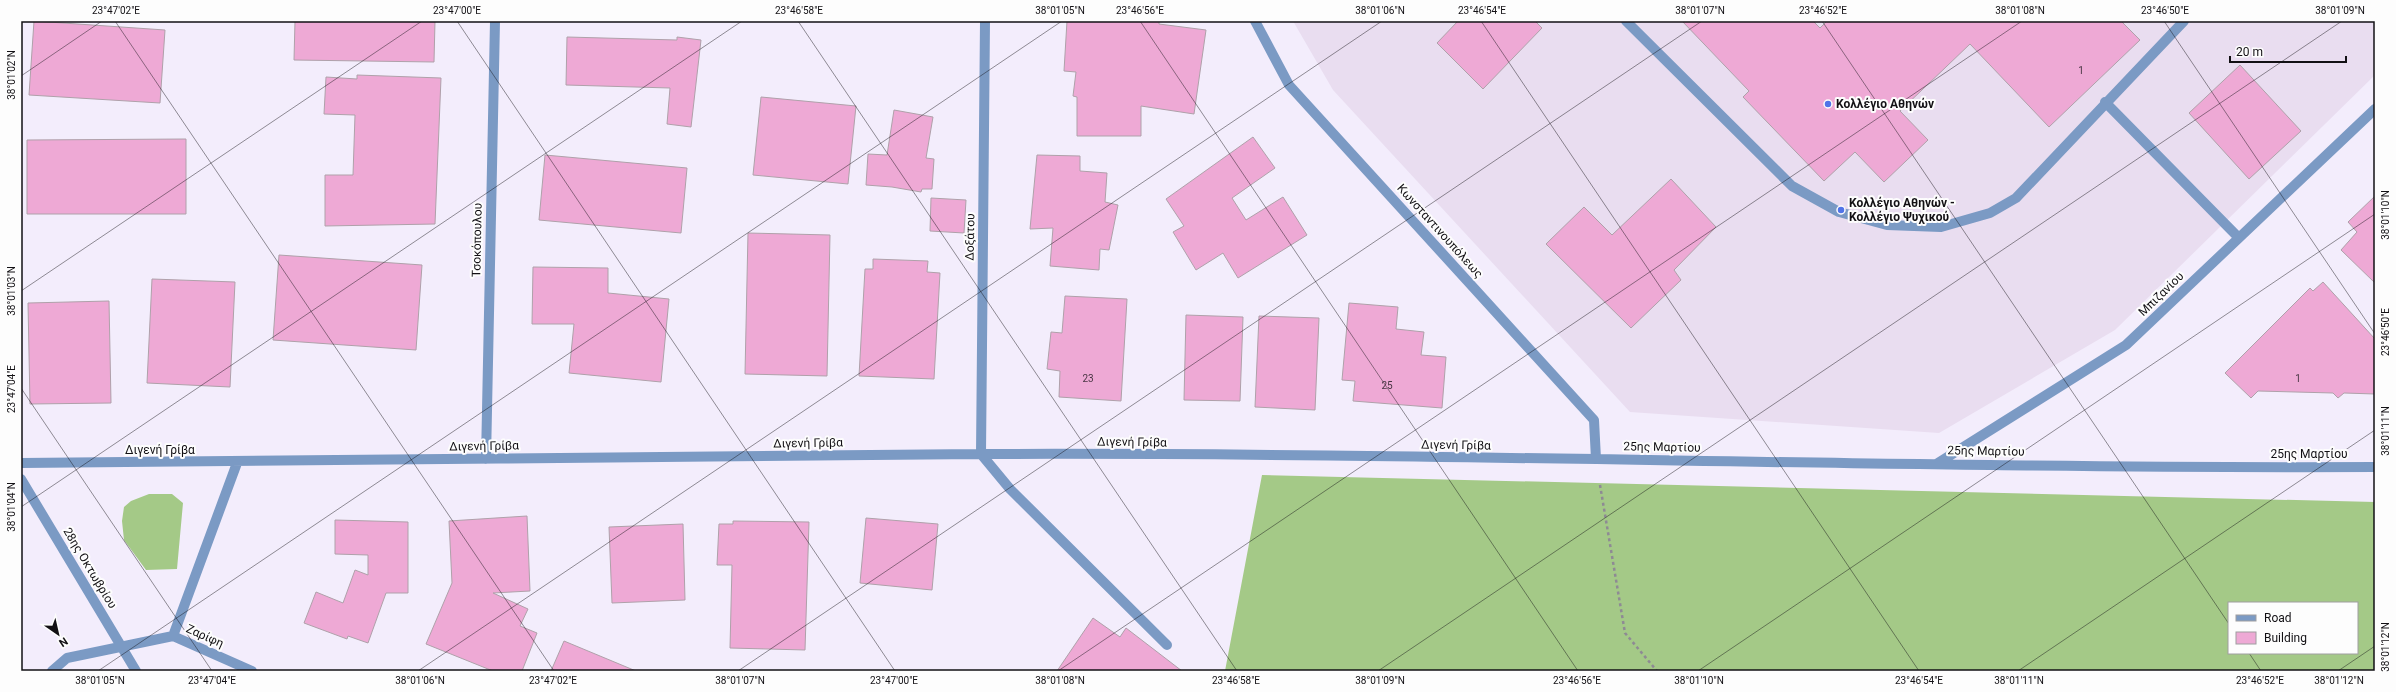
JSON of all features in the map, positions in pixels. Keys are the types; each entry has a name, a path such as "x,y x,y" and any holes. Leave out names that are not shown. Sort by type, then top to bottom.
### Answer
{"street":[{"name":"Τσοκόπουλου","path":"486,459 495,21"},
{"name":"Δοξάτου","path":"981,454 985,21"},
{"name":"Κωνσταντινουπόλεως","path":"1255,21 1290,85 1594,420 1596,459"},
{"path":"1626,21 1792,186 1839,212 1887,225 1941,227 1990,213 2016,198 2105,102 2184,21"},
{"path":"2105,102 2239,238"},
{"name":"Μπιζανίου","path":"1938,463 2126,345 2375,109"},
{"name":"Διγενή Γρίβα","path":"21,463 237,463 981,454 1596,459"},
{"path":"981,454 1010,489 1167,645"},
{"name":"25ης Μαρτίου","path":"1596,459 1938,463 2152,468 2375,467"},
{"path":"173,636 237,463"},
{"name":"28ης Οκτωβρίου","path":"21,479 136,671"},
{"name":"Ζαρίφη","path":"52,671 67,658 173,636 252,671"}],"path":[{"path":"1596,459 1624,633 1657,671"}],"shaded area":[{"name":"Κολλέγιο Αθηνών - Κολλέγιο Ψυχικού","path":"1293,21 2375,21 2375,75 2115,330 1939,433 1630,412 1333,90"}],"green space":[{"path":"1262,475 2375,502 2375,671 1225,671"},
{"path":"149,494 172,494 183,503 177,569 146,570 124,540 122,521 124,507 131,501"}],"building":[{"path":"34,21 165,30 160,103 29,95"},
{"path":"295,21 435,21 434,62 294,60"},
{"path":"1067,21 1159,21 1159,24 1206,30 1194,114 1141,106 1141,136 1077,136 1077,97 1073,96 1076,72 1064,71"},
{"path":"1458,21 1535,21 1542,28 1483,89 1437,43"},
{"name":"Κολλέγιο Αθηνών","path":"1682,21 1813,21 1820,28 1827,21 2121,21 2140,40 2049,127 1970,44 1900,111 1928,140 1884,182 1855,152 1824,181 1743,97 1749,91"},
{"path":"567,37 677,40 677,37 701,40 691,127 667,124 670,88 566,85"},
{"path":"2240,65 2301,131 2249,179 2189,113"},
{"path":"357,75 441,78 435,224 325,226 325,175 353,175 355,115 324,114 326,77 357,79"},
{"path":"761,97 856,106 848,184 753,175"},
{"path":"894,110 933,117 926,158 934,159 932,189 922,189 921,192 892,187 866,185 868,154 887,155"},
{"path":"1253,137 1275,168 1232,198 1246,220 1283,197 1307,235 1238,278 1223,253 1196,270 1173,232 1184,226 1166,199"},
{"path":"186,139 186,214 27,214 27,140"},
{"path":"545,155 687,168 681,233 539,220"},
{"path":"1037,155 1080,156 1080,171 1107,173 1105,202 1118,205 1109,250 1100,249 1099,270 1050,266 1053,228 1030,229"},
{"path":"1671,179 1716,227 1674,270 1681,280 1631,328 1546,244 1584,207 1612,235"},
{"path":"2375,196 2375,283 2341,250 2357,232 2348,222"},
{"path":"931,198 966,200 964,233 930,231"},
{"path":"748,233 830,235 827,376 745,374"},
{"path":"279,255 422,265 416,350 273,340"},
{"path":"873,259 928,261 927,272 940,273 934,379 859,376 865,269 873,269"},
{"path":"533,267 608,268 608,293 669,299 661,382 569,373 574,324 532,324"},
{"path":"152,279 235,282 230,387 147,383"},
{"path":"2323,282 2375,339 2375,394 2344,393 2338,398 2333,393 2258,391 2251,398 2225,373 2310,288 2313,291"},
{"path":"1065,296 1127,299 1121,401 1059,397 1060,371 1047,369 1051,332 1062,333"},
{"path":"109,301 111,403 30,404 28,303"},
{"path":"1349,303 1398,307 1396,329 1424,332 1421,355 1446,357 1442,408 1353,401 1355,381 1342,380"},
{"path":"1186,315 1243,317 1240,401 1184,400"},
{"path":"1259,316 1319,318 1315,410 1255,407"},
{"path":"527,516 530,591 493,593 528,609 520,626 537,633 522,671 493,671 426,644 452,583 449,521"},
{"path":"866,518 938,524 932,590 860,583"},
{"path":"335,520 408,522 408,593 386,593 368,643 348,636 347,639 304,623 316,592 343,603 355,570 368,575 368,555 335,554"},
{"path":"733,521 809,522 805,650 730,648 732,565 717,565 719,524 733,524"},
{"path":"683,524 685,600 612,603 609,527"},
{"path":"1093,618 1120,637 1126,628 1182,671 1057,671"},
{"path":"564,641 636,671 551,671"}],"place":[{"name":"Κολλέγιο Αθηνών","path":"1828,104"},
{"name":"Κολλέγιο Αθηνών - Κολλέγιο Ψυχικού","path":"1841,210"}]}
